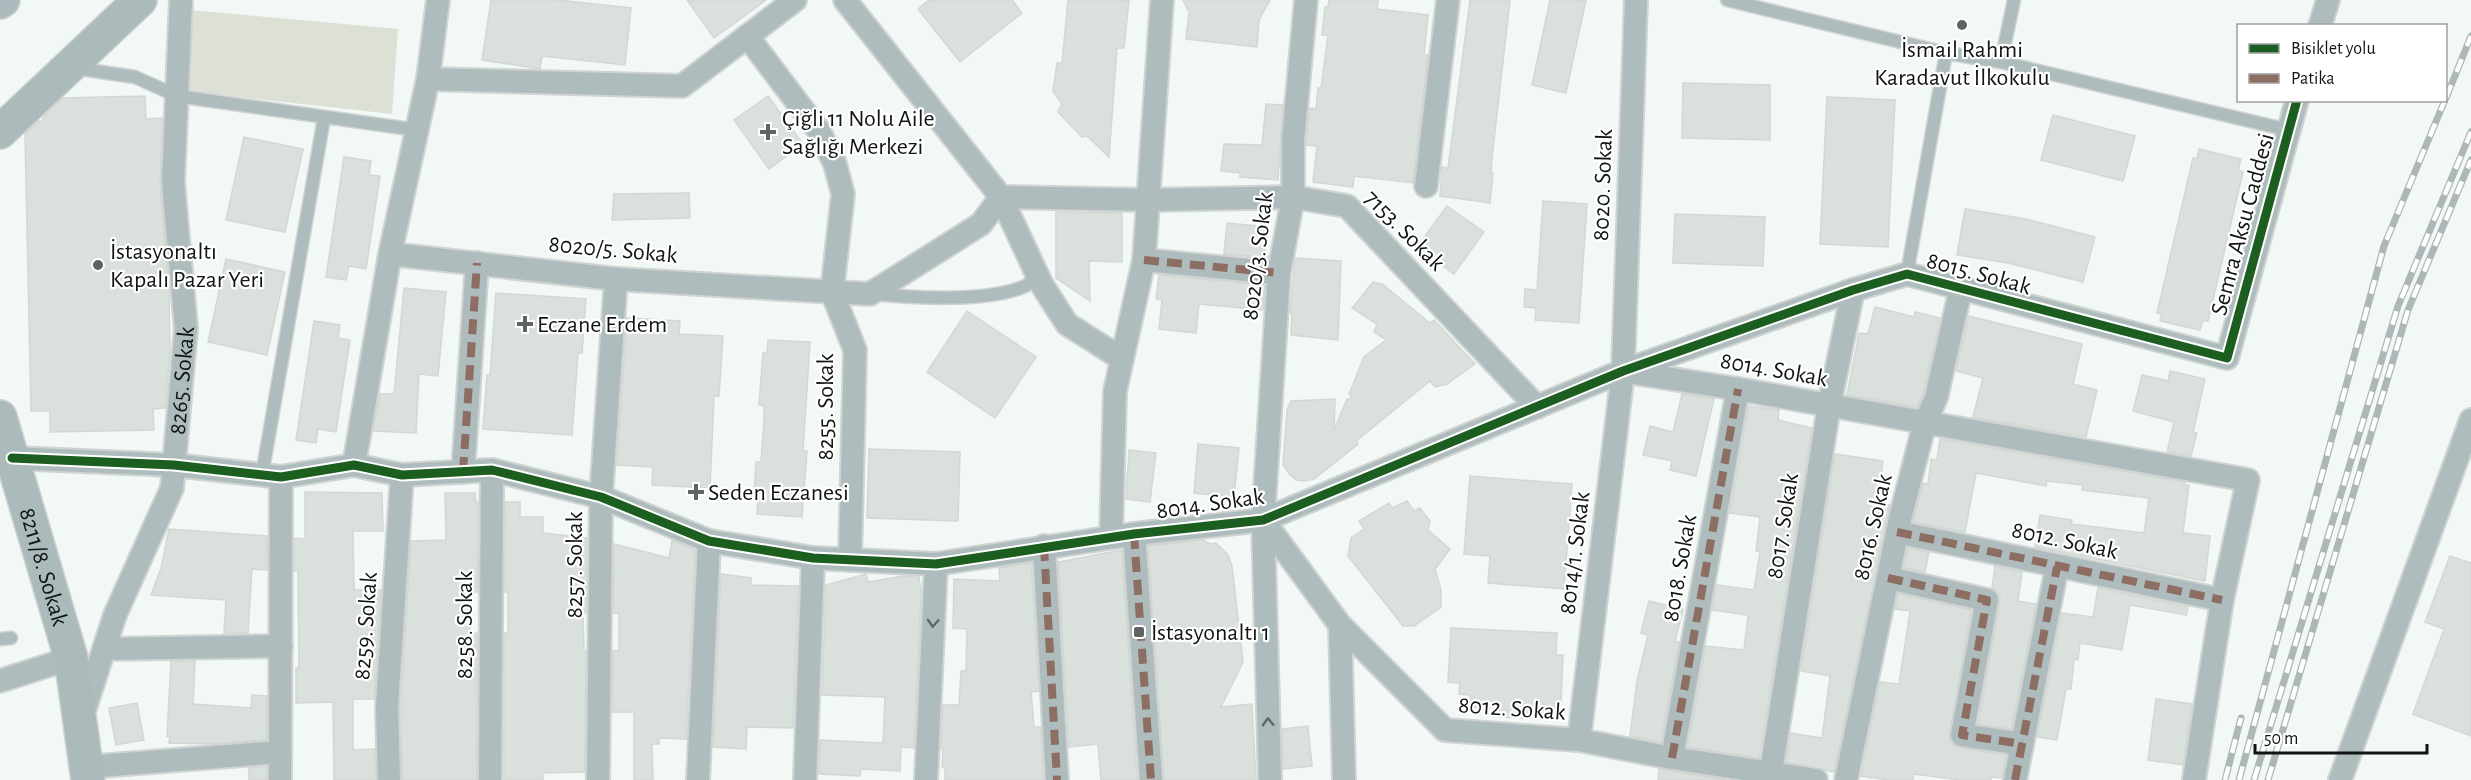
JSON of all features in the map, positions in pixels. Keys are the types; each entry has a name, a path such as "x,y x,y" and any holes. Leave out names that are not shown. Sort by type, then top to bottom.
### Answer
{"street":[{"path":"0,132 140,0"},
{"name":"8265. Sokak","path":"87,774 81,718 115,615 172,488 186,328 173,182 181,0"},
{"path":"12,458 174,465 272,476 354,465 390,254 428,80 438,0"},
{"path":"428,80 682,86 795,0"},
{"path":"1112,537 1115,392 1144,260 1162,0"},
{"name":"8020/3. Sokak","path":"1270,780 1263,520 1279,273 1293,197 1293,140 1306,0"},
{"path":"1426,186 1448,0"},
{"name":"8020. Sokak","path":"1623,371 1636,0"},
{"path":"2321,24 2328,0"},
{"path":"856,4 1001,197 1037,275 1067,324 1122,359"},
{"name":"8255. Sokak","path":"747,36 819,131 835,164 843,194 832,292 855,350 850,560"},
{"name":"Semra Aksu Caddesi","path":"2227,358 2296,102"},
{"path":"870,294 981,224 1001,197"},
{"name":"7153. Sokak","path":"1001,197 1149,200 1293,197 1347,206 1537,407"},
{"name":"8020/5. Sokak","path":"390,254 616,279 870,294"},
{"path":"1144,260 1279,273"},
{"path":"464,472 477,263"},
{"name":"8015. Sokak","path":"1623,371 1853,290 1907,274 2227,358"},
{"name":"8257. Sokak","path":"598,780 601,497 616,279"},
{"name":"8016. Sokak","path":"1846,780 1897,532 1924,422 1936,398 1961,288"},
{"name":"8017. Sokak","path":"1771,771 1829,406 1853,290"},
{"name":"8014. Sokak","path":"354,465 402,475 492,470 601,497 709,541 813,558 936,564 1044,546 1263,520 1623,371 1738,389 2248,480 2222,600"},
{"name":"8014/1. Sokak","path":"1579,740 1623,371"},
{"name":"8018. Sokak","path":"1672,758 1738,389"},
{"name":"8211/8. Sokak","path":"0,417 72,658 81,718"},
{"path":"2340,780 2471,420"},
{"name":"8258. Sokak","path":"490,780 492,470"},
{"name":"8259. Sokak","path":"389,780 387,706 402,475"},
{"path":"272,476 280,646 280,780"},
{"name":"8012. Sokak","path":"1263,520 1340,625 1445,730 1579,740 1672,758 1771,771 1816,780"},
{"name":"8012. Sokak","path":"1897,532 2222,600"},
{"path":"1134,534 1151,780"},
{"path":"698,780 709,541"},
{"path":"1044,546 1057,780"},
{"path":"805,780 813,558"},
{"path":"926,780 936,564"},
{"path":"2015,780 2057,567"},
{"path":"1888,578 1988,600 1962,735 2022,744"},
{"path":"2194,780 2222,600"},
{"path":"1340,625 1344,780"},
{"path":"104,649 280,646"},
{"path":"0,681 72,658"},
{"path":"87,774 280,752"}],"lane":[{"path":"1727,0 1946,53 2001,62 2288,130"},
{"path":"2001,62 2014,0"},
{"path":"1907,274 1946,53"},
{"path":"68,68 135,77 177,96 417,129"},
{"path":"272,476 324,117"},
{"path":"870,294 921,298 1002,293 1026,286 1037,275"}],"shaded area":[{"path":"190,10 398,29 392,114 185,91"}],"building":[{"path":"491,0 558,0 631,8 625,65 542,56 540,69 482,60"},
{"path":"687,0 766,0 714,38"},
{"path":"929,0 1012,0 1022,13 960,62 918,9"},
{"path":"1068,0 1129,0 1124,48 1117,48 1109,157 1087,136 1082,137 1058,112 1062,104 1053,91 1057,63 1062,63"},
{"path":"1183,0 1270,0 1259,20 1257,47 1186,39 1189,12"},
{"path":"1329,0 1378,0 1377,9 1428,15 1424,55 1428,55 1413,183 1354,176 1353,187 1313,182 1317,146 1306,145 1306,141 1310,108 1316,109 1318,88 1321,88 1328,35 1322,35 1325,7 1328,7"},
{"path":"1470,0 1510,0 1492,158 1490,203 1440,196 1442,167 1448,168"},
{"path":"1550,0 1586,0 1566,93 1532,85"},
{"path":"1683,83 1770,85 1770,140 1682,138"},
{"name":"İstasyonaltı Kapalı Pazar Yeri","path":"145,96 146,119 162,118 160,183 169,290 170,350 165,408 153,409 154,430 50,432 50,411 31,411 25,134 39,121 43,121 43,117 63,98"},
{"name":"Çiğli 11 Nolu Aile Sağlığı Merkezi","path":"768,96 803,144 769,169 734,120"},
{"path":"1827,97 1895,100 1888,247 1820,244"},
{"path":"1266,104 1283,105 1278,180 1240,177 1240,173 1221,171 1224,144 1262,145"},
{"path":"2053,115 2135,136 2123,181 2041,160"},
{"path":"244,137 303,149 285,232 226,220"},
{"path":"2199,149 2241,159 2238,170 2243,172 2208,321 2203,320 2200,330 2160,321 2162,314 2157,313 2193,158 2197,159"},
{"path":"344,157 371,161 369,175 380,176 366,269 349,266 346,280 326,277"},
{"path":"689,193 690,218 612,220 614,194"},
{"path":"1543,201 1587,204 1579,323 1535,320 1536,308 1524,307 1525,289 1537,290"},
{"path":"1447,206 1484,232 1454,274 1417,247"},
{"path":"1965,209 2026,219 2095,237 2083,282 2008,263 1957,255"},
{"path":"1056,212 1122,213 1122,262 1089,261 1090,301 1056,278"},
{"path":"1675,214 1765,217 1763,266 1673,263"},
{"path":"1227,223 1268,227 1265,256 1268,258 1224,254"},
{"path":"1295,258 1341,261 1338,340 1291,335 1292,313 1290,313"},
{"path":"226,259 285,272 267,355 208,342"},
{"path":"1159,275 1265,285 1263,310 1199,304 1196,333 1159,329 1162,300 1156,299"},
{"path":"1373,282 1382,284 1430,323 1434,320 1475,364 1447,384 1435,387 1430,381 1356,441 1358,444 1314,479 1296,480 1283,465 1287,410 1291,401 1335,399 1334,430 1347,399 1353,398 1349,394 1364,357 1386,340 1374,332 1377,324 1352,308"},
{"path":"404,288 446,292 438,376 419,374 416,433 373,431 380,394 394,394"},
{"path":"496,293 586,299 582,353 578,353 572,435 483,429 487,375 490,375"},
{"path":"1875,307 1914,317 1915,312 1940,318 1923,394 1917,407 1847,395 1859,333 1868,334"},
{"path":"967,311 1036,357 995,418 927,372"},
{"path":"1969,316 2082,344 2073,384 2097,390 2086,437 1973,417 1983,378 1956,371"},
{"path":"627,318 680,321 679,334 723,336 719,396 714,396 710,488 652,485 653,467 617,465"},
{"path":"314,321 340,325 338,338 350,340 336,432 318,429 316,443 296,440"},
{"path":"768,340 810,342 803,451 807,451 802,517 757,514 758,499 754,498 756,462 761,462 764,421 764,405 759,405 763,353 767,353"},
{"path":"2170,371 2205,379 2193,432 2197,433 2191,456 2167,452 2174,422 2133,411 2142,375 2168,381"},
{"path":"1682,394 1714,399 1696,476 1670,470 1672,461 1643,455 1650,426 1673,432"},
{"path":"1749,406 1779,410 1778,420 1812,428 1759,758 1688,747 1706,646 1744,650 1748,615 1712,610 1717,585 1754,590 1760,551 1756,551 1760,517 1730,513"},
{"path":"1940,439 2185,482 2184,485 2189,485 2183,533 2210,536 2205,581 2035,547 2040,515 2072,520 2071,524 2144,533 2149,498 2082,490 2083,485 2047,481 2046,486 1976,473 1965,532 1913,522 1923,483 1928,484 1931,459 1937,460"},
{"path":"1198,444 1239,448 1234,497 1194,493"},
{"path":"869,449 960,452 958,521 867,518"},
{"path":"1129,450 1156,453 1150,502 1126,499"},
{"path":"1835,454 1883,461 1878,504 1890,505 1834,772 1786,762 1791,733 1822,738 1830,676 1801,671"},
{"path":"1470,476 1572,484 1564,589 1488,583 1490,556 1464,554"},
{"path":"305,492 382,493 383,531 353,531 354,590 381,590 374,699 353,699 353,750 375,749 375,780 334,780 333,702 296,703 296,668 299,668 298,571 294,571 294,538 305,539"},
{"path":"445,493 475,493 476,502 478,502 478,592 470,592 470,634 477,633 477,780 402,780 401,706 411,541 446,540"},
{"path":"1407,501 1414,511 1420,508 1430,521 1428,530 1450,549 1435,569 1441,590 1441,607 1414,626 1403,626 1348,556 1351,538 1364,529 1359,521 1389,503 1392,508"},
{"path":"505,502 520,502 520,517 543,517 543,533 587,538 586,613 583,613 584,651 586,651 585,772 543,773 543,780 504,780 504,633 508,633 508,592 505,592"},
{"path":"169,529 267,536 267,570 252,569 248,633 224,633 226,600 151,595 161,568"},
{"path":"672,540 695,550 686,739 659,738 659,744 652,744 653,780 634,780 634,712 612,712 613,651 619,651 619,613 613,613 614,544 669,558"},
{"path":"1202,540 1210,544 1216,543 1228,555 1232,566 1243,662 1221,707 1252,704 1256,780 1164,780 1148,546"},
{"path":"1908,548 1929,552 1925,572 1904,568"},
{"path":"1122,550 1137,780 1101,780 1098,744 1069,747 1058,562"},
{"path":"2450,556 2471,563 2471,736 2413,714 2444,629 2425,622"},
{"path":"1031,563 1039,691 1031,692 1034,727 1041,727 1043,780 945,780 945,767 942,767 943,749 941,749 943,705 959,705 961,671 966,671 967,629 953,628 954,579 1000,581 999,568"},
{"path":"1995,566 2022,572 2018,601 2036,604 2011,729 1978,724 2000,602 2000,595 1992,588"},
{"path":"721,574 751,578 751,585 798,586 793,728 747,727 746,749 713,747"},
{"path":"866,574 868,582 903,576 919,577 921,590 914,748 901,747 900,771 861,769 860,776 819,774 820,740 883,743 885,697 822,695 826,585"},
{"path":"2098,588 2188,607 2186,615 2130,605 2122,650 2080,643 2078,660 2074,659 2071,689 2066,689 2057,740 2037,737 2062,613 2093,617"},
{"path":"1898,594 1971,610 1949,739 1953,745 1960,748 2006,755 2002,778 1960,780 1914,774 1913,780 1888,780 1861,776 1880,682 1899,684 1910,611 1895,609"},
{"path":"1649,601 1683,609 1675,642 1679,642 1661,742 1630,736 1637,681 1648,635 1641,633"},
{"path":"1451,628 1557,633 1556,655 1563,655 1561,704 1555,703 1554,719 1498,717 1499,708 1470,707 1470,695 1459,694 1460,683 1448,682"},
{"path":"171,661 195,661 193,704 251,708 252,695 267,696 267,740 210,744 169,743 170,735 167,736"},
{"path":"2156,699 2192,704 2183,765 2148,760"},
{"path":"137,703 144,740 116,745 109,708"},
{"path":"1308,726 1312,766 1283,769 1282,729"},
{"path":"267,767 267,780 249,780 249,768"},
{"path":"1659,769 1670,771 1727,780 1658,780"}],"railway":[{"path":"2447,96 2471,36"},
{"path":"2239,780 2384,246 2444,102"},
{"path":"2254,780 2398,306 2471,132"},
{"path":"2268,780 2408,310 2471,160"},
{"path":"2225,780 2241,718"}],"marked path":[{"path":"1144,260 1279,273"},
{"path":"463,472 477,263"},
{"path":"1672,758 1738,389"},
{"path":"1897,532 2222,600"},
{"path":"1134,534 1151,780"},
{"path":"1044,546 1057,780"},
{"path":"2015,780 2057,567"},
{"path":"1888,578 1987,600 1962,735 2022,744"}],"cycle path":[{"path":"12,458 174,465 281,477 354,465 402,475 492,470 601,497 709,541 813,558 936,564 1134,534 1263,520 1623,371 1853,290 1907,274 2227,358 2296,102"}],"place":[{"name":"İsmail Rahmi Karadavut İlkokulu","path":"1962,25"},
{"name":"Çiğli 11 Nolu Aile Sağlığı Merkezi","path":"768,132"},
{"name":"İstasyonaltı Kapalı Pazar Yeri","path":"98,265"},
{"name":"Eczane Erdem","path":"525,324"},
{"name":"Seden Eczanesi","path":"696,492"},
{"name":"İstasyonaltı 1","path":"1139,632"}]}
